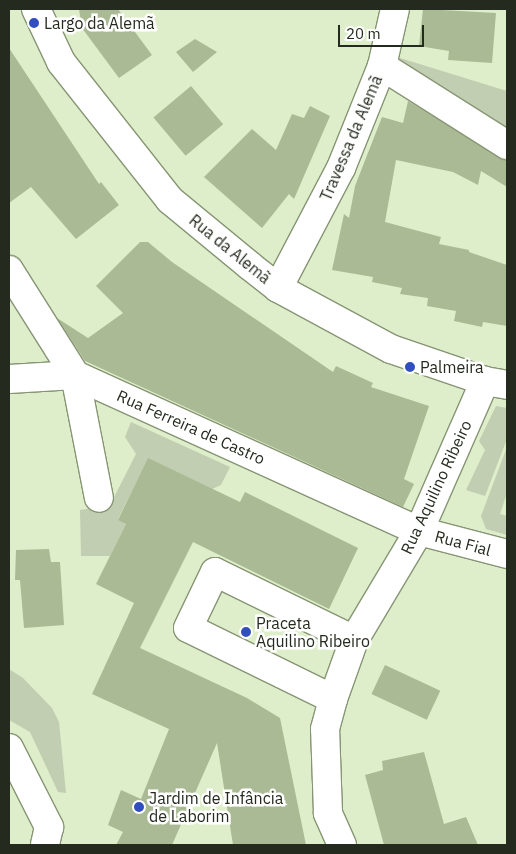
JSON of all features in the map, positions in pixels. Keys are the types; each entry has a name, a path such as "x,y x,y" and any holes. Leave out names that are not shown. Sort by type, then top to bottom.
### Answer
{"street":[{"name":"Travessa da Alemã","path":"278,288 341,168 382,66 395,9"},
{"name":"Rua da Alemã","path":"38,10 60,62 170,200 278,288 391,349 496,383"},
{"path":"382,66 507,145"},
{"path":"9,270 75,375 99,498"},
{"path":"9,379 75,375"},
{"name":"Rua Ferreira de Castro","path":"75,375 419,531"},
{"name":"Rua Aquilino Ribeiro","path":"342,845 328,813 325,729 333,699 354,640 419,531 496,383"},
{"name":"Rua Fial","path":"419,531 507,554"},
{"path":"333,699 188,628 214,572 354,640"},
{"path":"9,748 49,827 45,845"}],"green space":[{"path":"400,58 507,91 507,128 398,65"},
{"path":"496,406 507,408 507,439 485,496 466,490 485,450 479,441"},
{"path":"131,422 230,467 221,485 212,489 148,459 118,519 126,524 110,556 81,556 80,510 110,505 136,454 125,437"},
{"path":"507,447 507,493 500,514 507,516 507,535 486,529 481,516"},
{"path":"9,669 23,678 52,708 59,722 66,793 58,792 30,732 9,720"}],"building":[{"path":"79,9 118,9 152,55 119,78 82,28"},
{"path":"423,9 496,13 492,63 448,60 449,51 419,46"},
{"path":"195,39 217,52 193,72 176,52"},
{"path":"9,48 99,184 101,182 119,205 76,239 31,187 9,203"},
{"path":"191,86 223,124 186,156 153,117"},
{"path":"408,101 507,160 507,187 481,171 478,185 453,172 396,160 385,222 441,237 439,244 469,250 469,252 507,265 507,326 483,322 482,327 454,321 456,311 427,306 428,298 400,294 402,288 372,282 373,277 332,270 344,214 349,218 355,186 382,117 403,123"},
{"path":"310,106 330,116 294,199 289,194 262,228 204,177 252,129 276,150 292,114 304,118"},
{"path":"140,242 148,242 172,262 333,372 336,366 373,383 371,387 429,406 404,479 414,484 403,507 85,361 57,318 88,338 123,313 96,286"},
{"path":"148,458 240,502 245,492 358,548 329,609 193,542 140,648 247,698 280,718 306,845 233,845 217,743 172,845 116,845 123,832 108,825 121,790 141,799 169,729 92,694 134,603 96,584 126,524 118,520"},
{"path":"49,549 51,562 60,562 64,625 24,628 20,580 15,580 16,550"},
{"path":"385,665 440,691 427,720 371,694"},
{"path":"424,752 444,824 466,817 478,845 384,845 365,775 383,770 382,761"}],"place":[{"name":"Largo da Alemã","path":"34,23"},
{"name":"Palmeira","path":"410,367"},
{"name":"Praceta Aquilino Ribeiro","path":"246,632"},
{"name":"Jardim de Infância de Laborim","path":"139,807"}]}
